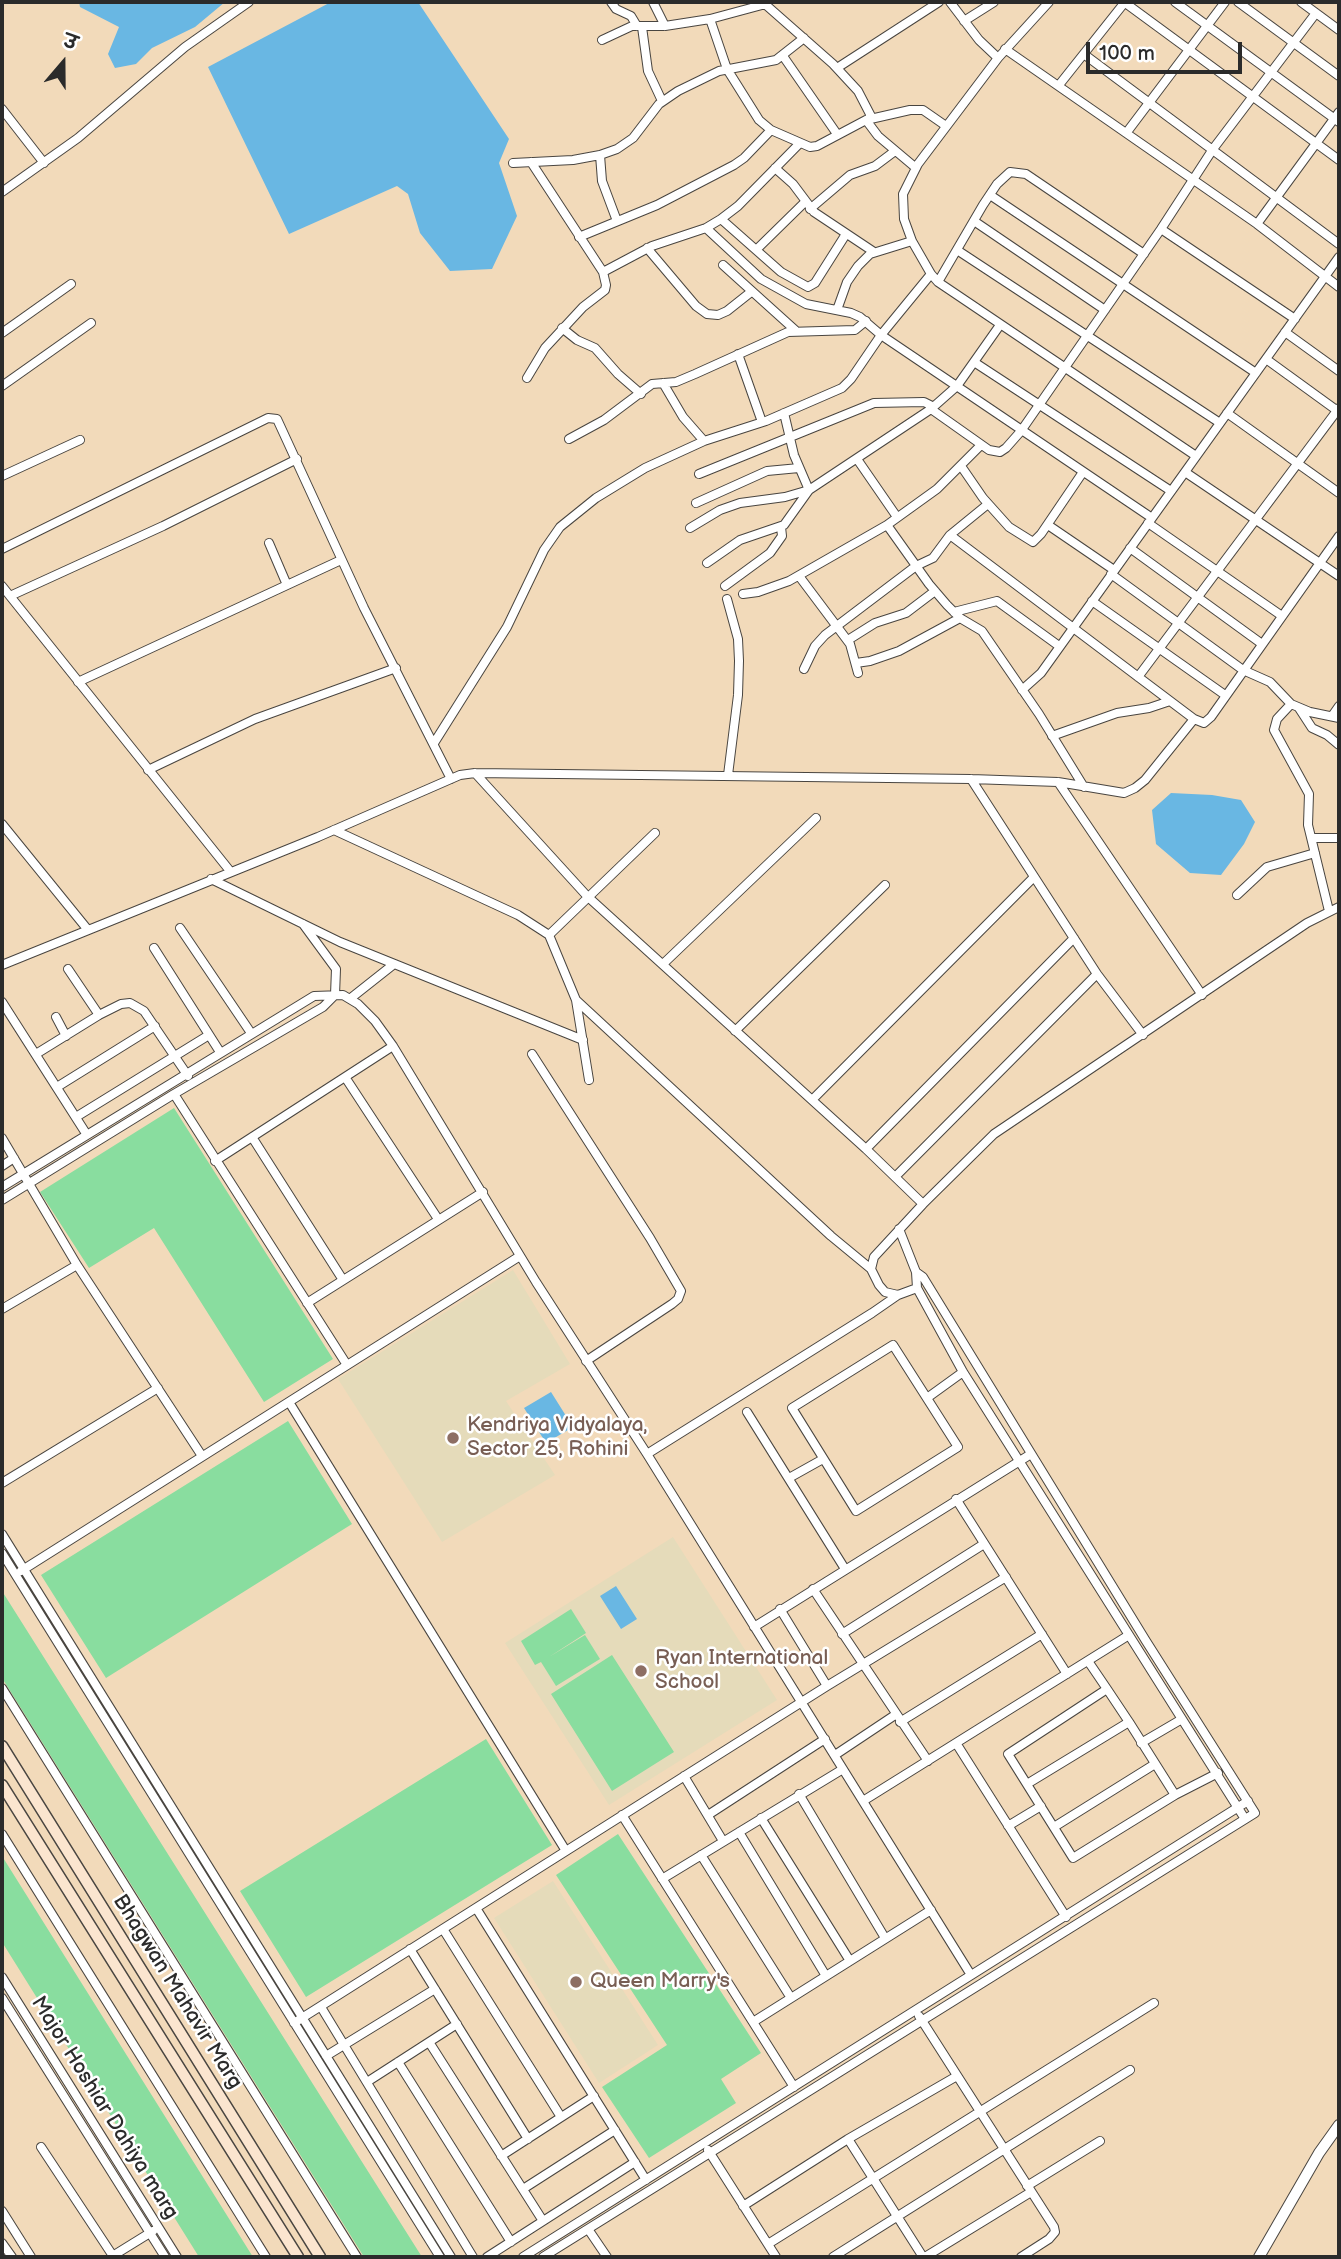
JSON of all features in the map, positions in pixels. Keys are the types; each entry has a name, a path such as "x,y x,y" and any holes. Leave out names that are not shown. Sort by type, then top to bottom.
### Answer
{"main road":[{"name":"Bhagwan Mahavir Marg","path":"2,1746 320,2257"},
{"name":"Bhagwan Mahavir Marg","path":"2,1785 298,2257"},
{"path":"194,2092 210,2081"}],"street":[{"path":"2,192 78,138 185,47 250,2"},
{"path":"611,2 640,26 648,71 663,101"},
{"path":"653,2 665,26"},
{"path":"837,68 939,2"},
{"path":"950,2 964,22 998,58"},
{"path":"964,22 994,2"},
{"path":"1049,2 1005,49 906,184 902,205 912,241 938,282 1196,456"},
{"path":"1059,85 1124,2 1339,160"},
{"path":"1175,2 1338,117 1257,224"},
{"path":"1128,132 1225,2"},
{"path":"1238,2 1339,76"},
{"path":"1301,2 1339,30"},
{"path":"603,40 627,27 665,26 710,19 738,6 770,4 837,68 863,99 878,136 916,168"},
{"path":"699,474 874,403 924,402 989,450 1000,452 1021,431 1213,149 1316,13"},
{"path":"710,19 727,69 759,120 771,130 800,143 817,146 869,119 918,109 927,112 946,126"},
{"path":"513,163 573,160 617,149 633,138 651,111 663,101 705,77 727,69 765,64 783,56 804,38"},
{"path":"1005,49 1128,132 1257,224 1339,287"},
{"path":"1085,55 1339,244"},
{"path":"783,56 837,134"},
{"path":"2,109 44,163"},
{"path":"579,237 657,205 734,165 771,130"},
{"path":"603,272 647,248 706,228 721,219 800,143"},
{"path":"755,250 807,205 850,175 875,166 895,151"},
{"path":"600,155 602,181 617,221"},
{"path":"527,378 545,348 606,285 603,272 531,162"},
{"path":"775,169 793,184 807,205 874,252"},
{"path":"938,282 997,184 1010,172 1026,174 1144,254"},
{"path":"990,195 1256,373"},
{"path":"721,219 781,272 808,286 815,284 846,234"},
{"path":"974,221 1105,310"},
{"path":"706,228 761,279 806,304 851,313 866,321 881,335 1083,472 1282,616"},
{"path":"1161,229 1295,319"},
{"path":"837,310 852,274 874,252 912,241"},
{"path":"647,248 696,306 707,314 718,315 727,311 751,292"},
{"path":"957,250 1220,423"},
{"path":"1022,690 1041,673 1339,257"},
{"path":"723,265 795,330"},
{"path":"434,743 508,627 544,550 560,527 575,513 645,468 704,442 784,414 842,388 931,274"},
{"path":"2,333 71,284"},
{"path":"569,439 604,420 652,384 685,378 795,330 855,330 866,321"},
{"path":"2,386 91,323"},
{"path":"690,528 720,510 740,503 785,497 809,490 857,459 933,408 957,386 1000,325"},
{"path":"562,328 595,348 640,394"},
{"path":"1285,332 1339,371"},
{"path":"738,354 762,422"},
{"path":"1138,677 1339,410 1266,359"},
{"path":"974,362 1171,491"},
{"path":"663,383 683,416 704,442"},
{"path":"1227,413 1339,493"},
{"path":"784,414 799,468 809,490"},
{"path":"2,549 268,418 273,418 279,422 341,560 451,779"},
{"path":"2,476 80,440"},
{"path":"743,594 775,587 799,576 887,525 937,489 981,444"},
{"path":"10,596 163,526 297,459"},
{"path":"857,459 897,517"},
{"path":"961,466 988,504 1009,527 1033,542 1048,525 1083,472"},
{"path":"696,503 767,471 799,468"},
{"path":"1185,472 1339,576"},
{"path":"707,563 740,540 781,527 790,520 809,490"},
{"path":"804,669 815,646 837,626 916,566 933,558 950,535 988,504"},
{"path":"887,525 935,591 957,615 982,631 1084,787"},
{"path":"1048,525 1243,670 1270,681 1312,728 1328,735 1339,745"},
{"path":"725,586 770,552 782,536 781,527"},
{"path":"950,535 1072,629 1194,719 1204,723 1339,536"},
{"path":"269,543 288,585"},
{"path":"1130,548 1262,644"},
{"path":"78,682 341,560"},
{"path":"799,576 848,640 858,673"},
{"path":"2,586 230,872"},
{"path":"848,640 875,623 906,614 935,591"},
{"path":"727,598 738,639 739,662 738,695 728,775"},
{"path":"856,663 899,651 957,615 997,601 1059,646"},
{"path":"1092,601 1226,695"},
{"path":"148,770 255,719 396,668"},
{"path":"1052,736 1117,713 1149,708 1170,701"},
{"path":"1295,706 1336,717 1339,706"},
{"path":"1295,706 1277,719 1274,730 1309,794 1307,815 1329,911"},
{"path":"2,965 334,830 451,779 475,773 971,779 1058,782 1119,793 1135,788 1145,780 1194,719"},
{"path":"475,773 587,896 923,1204"},
{"path":"971,779 1097,974 1143,1035"},
{"path":"1058,782 1202,995"},
{"path":"663,964 816,818"},
{"path":"2,824 88,930"},
{"path":"334,830 518,915 549,935 576,1000 589,1080"},
{"path":"1324,838 1339,830"},
{"path":"549,935 655,833"},
{"path":"1312,838 1339,838"},
{"path":"1237,895 1267,867 1315,853"},
{"path":"812,1100 1033,878"},
{"path":"211,879 394,964 583,1040"},
{"path":"735,1031 884,885"},
{"path":"871,1269 874,1256 994,1134 1307,923 1339,908"},
{"path":"2,1200 192,1083 323,1007 335,995 336,970 303,924"},
{"path":"180,928 251,1033"},
{"path":"866,1149 1074,938"},
{"path":"153,948 220,1052"},
{"path":"351,998 394,964"},
{"path":"68,969 99,1015"},
{"path":"895,1177 1097,974"},
{"path":"2,1187 314,996 335,995 351,998 375,1021 393,1046 520,1256 971,1975"},
{"path":"576,1000 831,1236 871,1269 886,1292 898,1295"},
{"path":"2,1002 87,1135"},
{"path":"36,1054 99,1015 121,1004 130,1003 144,1011 192,1083"},
{"path":"56,1017 66,1036"},
{"path":"57,1087 155,1026"},
{"path":"76,1117 209,1035"},
{"path":"215,1161 393,1046"},
{"path":"532,1054 681,1291 672,1304 586,1361"},
{"path":"345,1077 438,1219"},
{"path":"174,1094 347,1365"},
{"path":"2,1138 77,1265 202,1456"},
{"path":"252,1138 343,1280"},
{"path":"2,1166 14,1158"},
{"path":"307,1303 483,1192"},
{"path":"899,1229 916,1272 917,1288 963,1372 1245,1819"},
{"path":"15,1574 520,1256"},
{"path":"2,1309 77,1265"},
{"path":"543,2257 1255,1813 923,1277 916,1272"},
{"path":"646,1454 898,1295 917,1288"},
{"path":"893,1345 958,1447 856,1511 823,1459 792,1408 893,1345"},
{"path":"927,1398 963,1372"},
{"path":"2,1483 158,1388"},
{"path":"289,1402 566,1851"},
{"path":"747,1412 845,1569"},
{"path":"754,1627 1031,1454"},
{"path":"789,1478 823,1459"},
{"path":"956,1499 1067,1674"},
{"path":"2,1534 440,2257"},
{"path":"842,1634 984,1544"},
{"path":"2,1553 298,2021 326,2056 451,2257"},
{"path":"298,2021 827,1686 1006,1577"},
{"path":"813,1589 928,1761"},
{"path":"780,1609 827,1686"},
{"path":"835,1755 1042,1634"},
{"path":"863,1801 1129,1635"},
{"path":"1088,1661 1175,1795"},
{"path":"2,1688 358,2257"},
{"path":"1107,1689 1008,1754 1073,1858 1175,1795 1226,1768"},
{"path":"1141,1743 1182,1718"},
{"path":"1027,1784 1129,1723"},
{"path":"708,1815 825,1739"},
{"path":"956,1743 1066,1917"},
{"path":"1054,1827 1155,1764"},
{"path":"662,1879 843,1769"},
{"path":"684,1776 723,1841"},
{"path":"799,1794 886,1938"},
{"path":"523,2257 1248,1801"},
{"path":"1008,1826 1041,1806"},
{"path":"622,1815 794,2087"},
{"path":"761,1818 850,1961"},
{"path":"738,1832 826,1976"},
{"path":"2,1834 266,2257"},
{"path":"701,1855 791,1998"},
{"path":"476,1908 646,2180"},
{"path":"753,2022 930,1910"},
{"path":"443,1929 561,2117"},
{"path":"410,1949 528,2139"},
{"name":"Major Hoshiar Dahiya marg","path":"2,1977 177,2257"},
{"path":"326,2056 435,1989"},
{"name":"Major Hoshiar Dahiya marg","path":"2,1998 165,2257"},
{"path":"768,2244 1154,2003"},
{"path":"321,2007 473,2257"},
{"path":"916,2011 1054,2227 1055,2232 1049,2239 1021,2257"},
{"path":"367,2082 457,2024"},
{"path":"429,2042 543,2221"},
{"path":"398,2062 511,2242"},
{"path":"833,2257 1130,2070"},
{"path":"743,2206 848,2139 957,2076"},
{"path":"501,2156 594,2096"},
{"path":"1259,2257 1318,2153 1339,2125"},
{"path":"523,2189 615,2130"},
{"path":"848,2139 924,2257 1100,2141"},
{"path":"705,2144 776,2257"},
{"path":"41,2147 112,2256 159,2227"},
{"path":"487,2257 635,2162"},
{"path":"604,2207 609,2216"},
{"path":"2,2211 31,2257"},
{"path":"588,2229 607,2257"},
{"path":"2,2243 12,2257"}],"shaded area":[{"name":"Kendriya Vidyalaya, Sector 25, Rohini","path":"513,1270 570,1364 506,1401 555,1475 442,1542 338,1379"},
{"name":"Ryan International School","path":"673,1537 777,1700 609,1805 505,1643"},
{"name":"Queen Marry's","path":"553,1881 658,2045 599,2083 494,1918"}],"green space":[{"path":"174,1108 333,1359 264,1402 154,1228 89,1268 40,1192"},
{"path":"288,1421 352,1524 106,1678 41,1575"},
{"path":"2,1591 422,2257 364,2257 2,1678"},
{"path":"571,1609 586,1633 549,1657 585,1635 600,1659 556,1686 541,1662 535,1665 521,1641"},
{"path":"612,1655 674,1752 612,1791 551,1694"},
{"path":"486,1739 552,1845 306,1997 240,1891"},
{"path":"618,1834 761,2053 721,2079 736,2103 649,2158 602,2087 667,2045 556,1875"},
{"path":"2,1856 253,2257 199,2257 2,1942"}],"water":[{"path":"79,2 225,2 195,27 152,48 136,64 115,68 108,54 119,27 80,7"},
{"path":"331,2 418,2 509,139 499,163 517,216 492,269 450,271 420,233 408,194 397,186 289,234 208,67"},
{"path":"1171,793 1241,800 1255,822 1244,844 1221,875 1190,873 1156,844 1152,810"},
{"path":"551,1392 573,1427 546,1443 524,1408"},
{"path":"616,1586 637,1619 621,1629 600,1596"}],"place":[{"name":"Kendriya Vidyalaya, Sector 25, Rohini","path":"453,1438"},
{"name":"Ryan International School","path":"641,1671"},
{"name":"Queen Marry's","path":"576,1982"}]}
